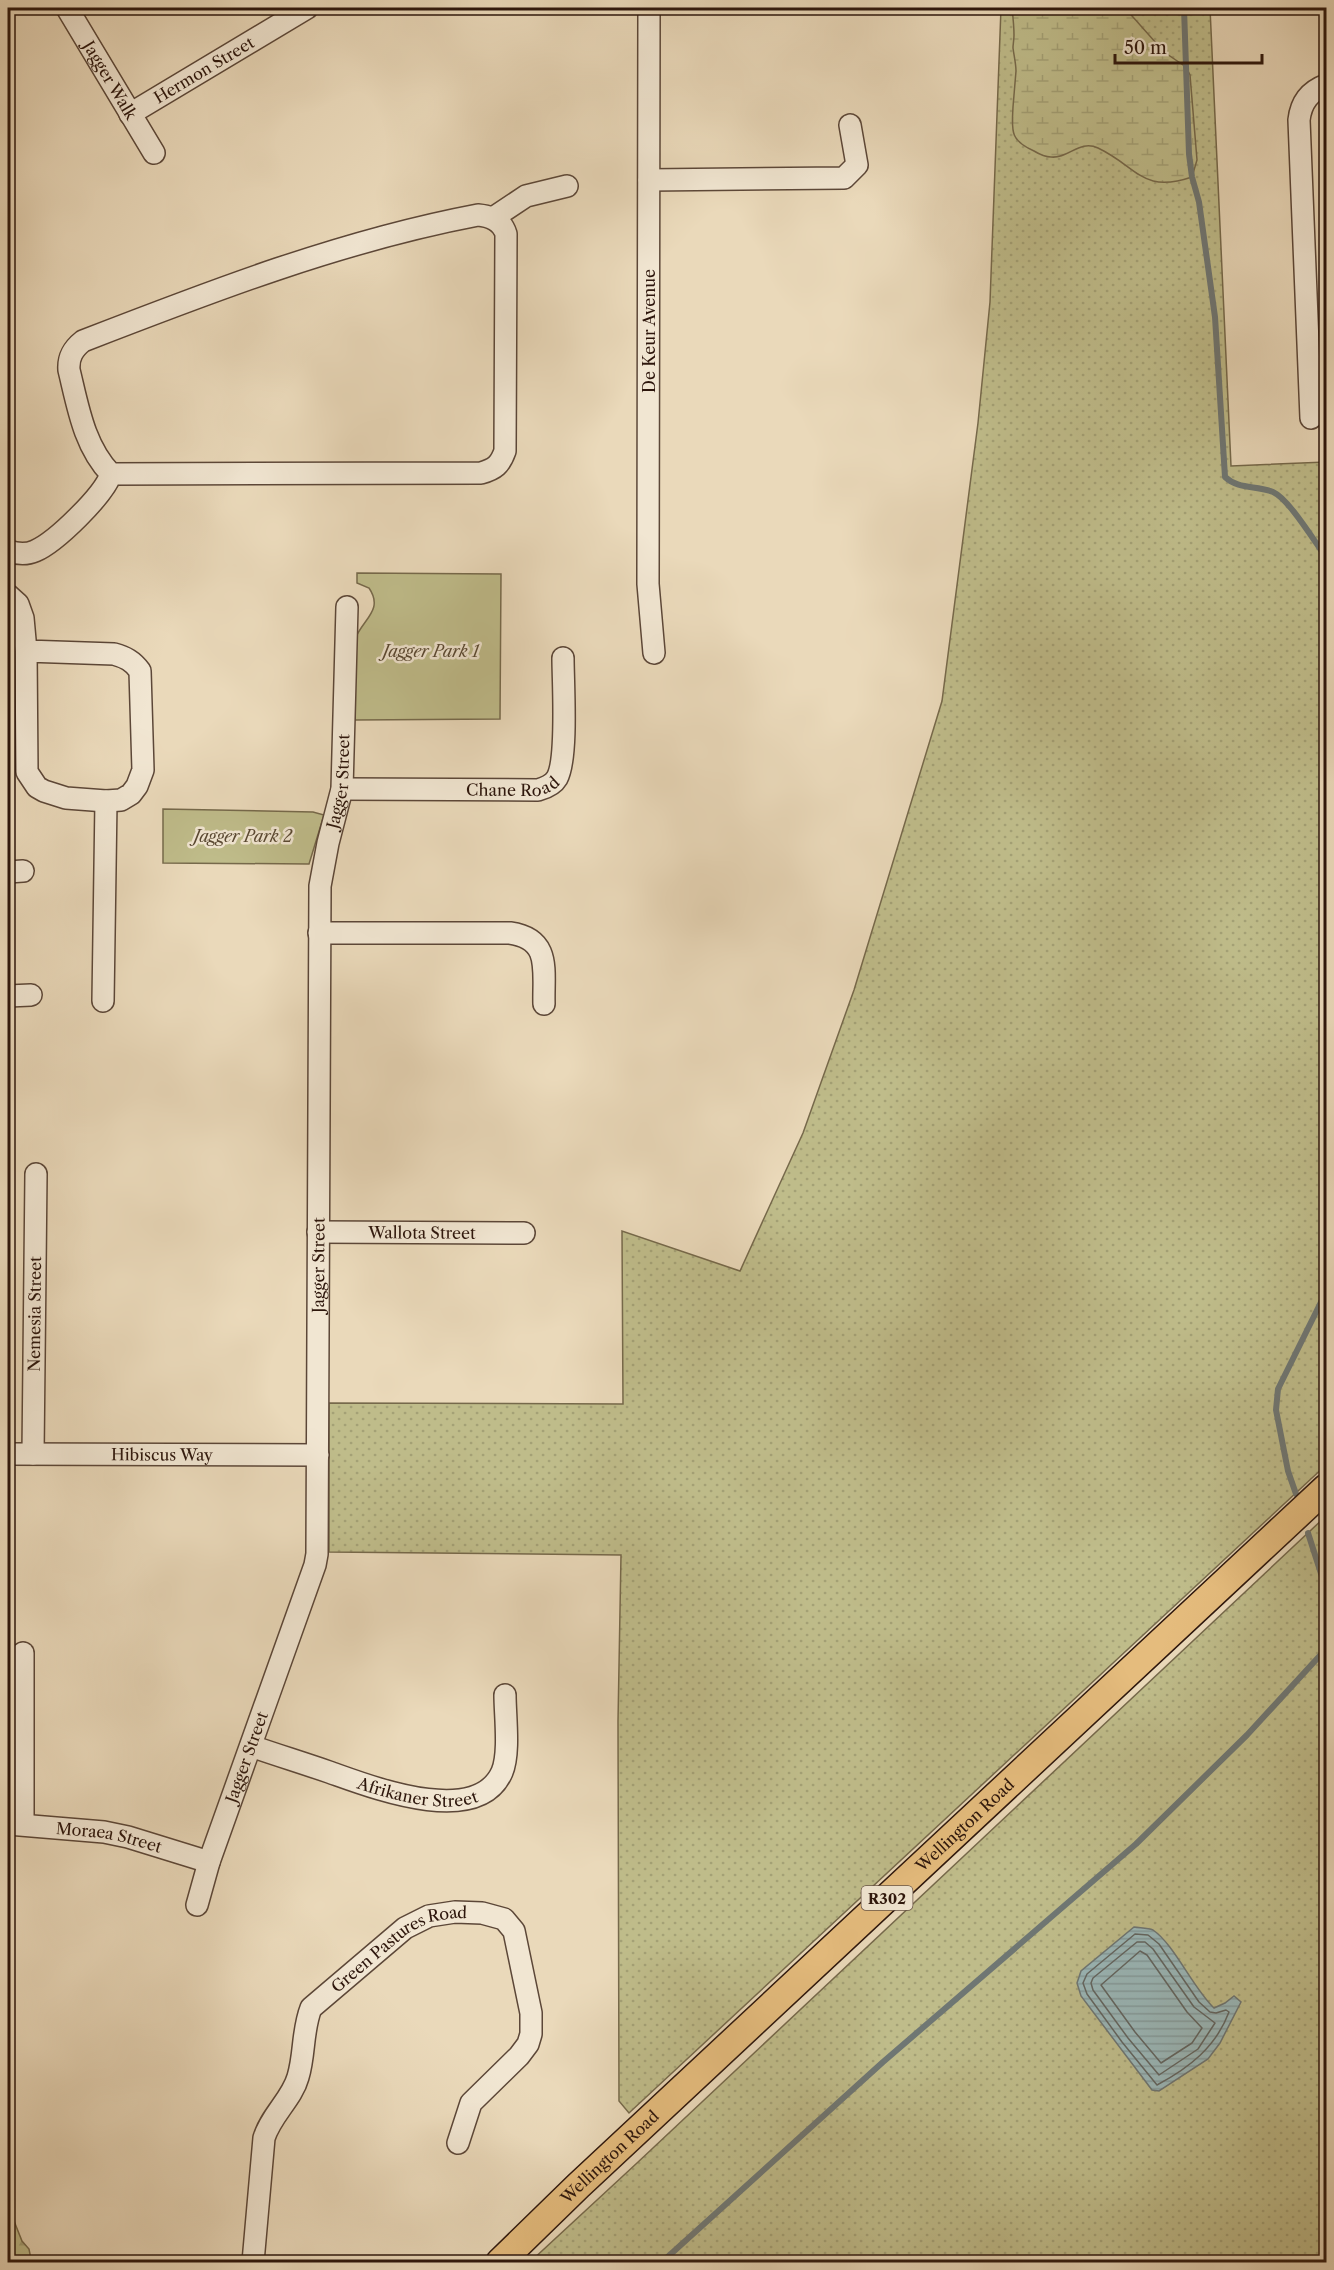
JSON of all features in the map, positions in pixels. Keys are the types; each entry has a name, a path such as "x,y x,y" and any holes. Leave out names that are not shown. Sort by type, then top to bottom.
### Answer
{"main road":[{"name":"Wellington Road","path":"500,2262 578,2186 1326,1488"}],"street":[{"name":"Jagger Walk","path":"67,8 154,153"},
{"name":"Hermon Street","path":"130,114 307,8"},
{"name":"De Keur Avenue","path":"649,8 648,584 654,653"},
{"path":"1311,418 1299,120 1303,103 1308,96 1326,85"},
{"path":"649,180 844,178 857,165 850,125"},
{"path":"493,218 526,196 567,186"},
{"path":"478,215 493,218 504,228 506,234 505,451 501,464 493,470 481,473 111,474 93,453 81,418 69,370 68,362 72,351 83,341 292,263 366,242 478,215"},
{"path":"8,551 28,553 46,544 97,499 111,474"},
{"path":"8,595 13,598 21,611 26,651 27,772 32,781 44,791 66,798 106,801 121,800 131,794 143,770 140,671 124,656 114,654 26,651"},
{"name":"Jagger Street","path":"197,1905 209,1862 315,1566 318,1455 320,886 342,789 347,607"},
{"name":"Chane Road","path":"342,789 538,790 546,788 557,778 563,754 563,657"},
{"path":"103,1001 106,801"},
{"path":"319,933 510,933 528,937 537,943 543,962 544,1004"},
{"path":"8,996 31,995"},
{"name":"Nemesia Street","path":"33,1454 36,1174"},
{"name":"Wallota Street","path":"318,1232 524,1233"},
{"name":"Hibiscus Way","path":"8,1454 318,1455"},
{"path":"15,1824 23,1653"},
{"name":"Afrikaner Street","path":"250,1746 386,1792 439,1800 473,1798 490,1788 501,1773 505,1759 506,1695"},
{"name":"Moraea Street","path":"15,1824 104,1832 209,1862"},
{"name":"Green Pastures Road","path":"254,2262 264,2138 269,2123 298,2078 305,2024 311,2008 405,1928 429,1916 455,1912 482,1913 504,1919 514,1931 531,2013 531,2034 528,2044 519,2056 471,2103 458,2143"}],"green space":[{"path":"1001,8 1210,8 1231,466 1326,462 1326,1465 629,2113 619,2101 618,1721 621,1555 329,1552 329,1403 623,1404 622,1231 740,1271 803,1133 854,990 942,701 978,423 990,302"},
{"path":"1012,8 1125,8 1164,52 1186,67 1190,75 1197,160 1192,177 1162,182 1151,180 1092,146 1080,147 1063,155 1051,157 1020,143 1013,128 1016,71"},
{"name":"Jagger Park 1","path":"357,573 501,574 500,719 355,720 355,639 371,614 374,602 369,588 357,583"},
{"name":"Jagger Park 2","path":"163,809 313,812 324,815 309,864 163,863"},
{"path":"1326,1516 1326,2262 530,2262 637,2163"},
{"path":"8,2217 14,2221 22,2241 29,2249 31,2259 29,2262 8,2262"}],"water":[{"path":"1134,1927 1153,1930 1161,1937 1214,2008 1234,1996 1241,2002 1220,2043 1208,2059 1159,2091 1152,2090 1081,1996 1077,1983 1081,1971"}],"waterway":[{"path":"1184,8 1189,154 1199,202 1215,317 1225,477 1236,484 1267,490 1279,496 1294,511 1326,557"},
{"path":"1296,1494 1288,1471 1276,1410 1278,1389 1326,1292"},
{"path":"1308,1533 1326,1589"},
{"path":"662,2262 883,2062 1136,1844 1247,1735 1326,1649"}]}
